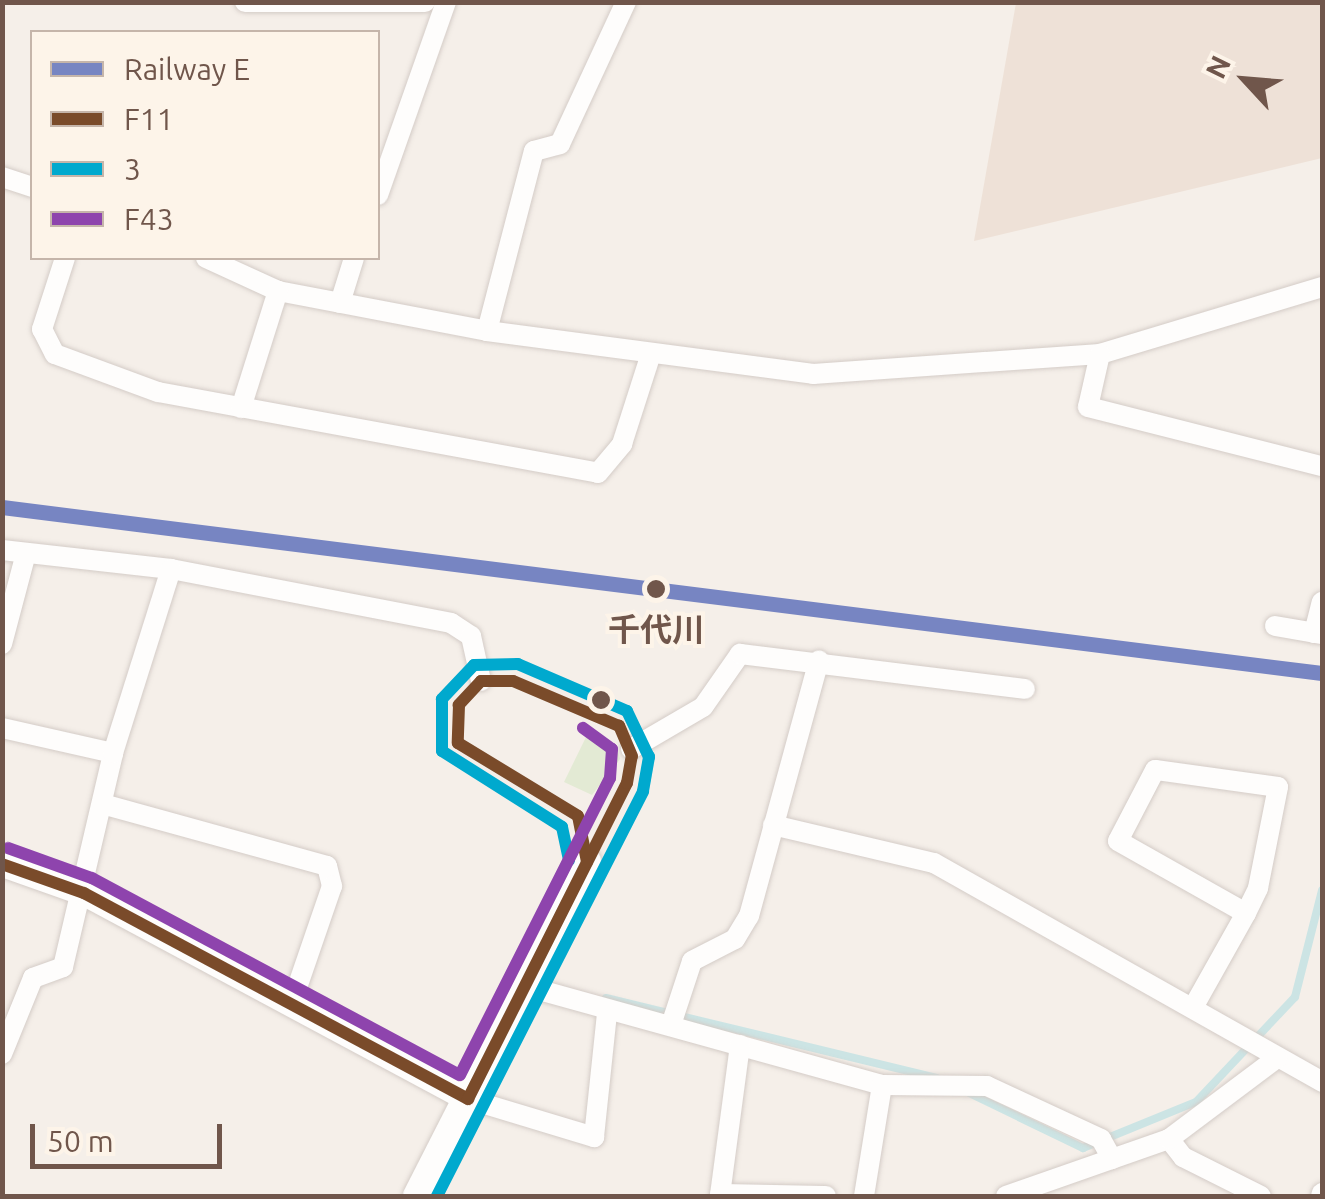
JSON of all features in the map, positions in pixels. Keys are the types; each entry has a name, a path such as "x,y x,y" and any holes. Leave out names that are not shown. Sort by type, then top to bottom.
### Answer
{"main road":[{"path":"417,1196 587,862"}],"street":[{"path":"245,2 426,2"},
{"path":"380,189 446,2"},
{"path":"487,331 534,151 560,144 626,2"},
{"path":"2,177 30,187"},
{"path":"65,260 42,329 55,354 158,392 598,473 622,444 650,357"},
{"path":"210,260 278,291 487,331 650,357 813,374 1100,354 1322,286"},
{"path":"340,302 353,260"},
{"path":"241,408 278,291"},
{"path":"1100,354 1088,407 1322,466"},
{"path":"2,550 171,569 451,623 471,636 481,680"},
{"path":"2,644 26,553"},
{"path":"5,1044 34,978 64,968 106,806 113,753 171,569"},
{"path":"1275,626 1318,633 1322,602"},
{"path":"631,749 703,706 729,658 819,660 1025,690"},
{"path":"671,1025 692,962 735,939 748,916 819,660"},
{"path":"2,728 113,753"},
{"path":"1194,1004 1246,913 1278,787 1156,770 1118,841 1246,913"},
{"path":"106,806 327,866 332,886 293,998"},
{"path":"772,825 934,863 1194,1004 1322,1082"},
{"path":"2,864 84,892 293,998 468,1099 594,1137 607,1013"},
{"path":"525,986 607,1013 671,1025 882,1085 987,1086 1101,1139 1112,1159"},
{"path":"740,1045 720,1194 826,1196"},
{"path":"1015,1196 1169,1139 1277,1058"},
{"path":"864,1196 882,1085"},
{"path":"1169,1139 1183,1157 1262,1196"}],"shaded area":[{"path":"1016,3 1322,3 1322,158 974,241"}],"green space":[{"path":"588,733 617,747 620,759 592,795 564,782"}],"waterway":[{"path":"967,1092 1083,1148 1196,1102 1295,997 1322,890"},
{"path":"606,998 936,1078"}],"rail line":[{"name":"E","path":"2,507 1322,673"}],"transit line":[{"name":"3","path":"437,1196 643,791 649,757 627,711 518,664 474,665 442,699 442,751 562,827 569,860"},
{"name":"F11","path":"468,1099 627,783 632,756 619,726 513,681 481,681 459,705 458,743 578,816 587,862"},
{"name":"F43","path":"8,848 92,878 460,1075 610,778 612,749 583,728"},
{"name":"F11","path":"2,864 84,893 468,1099"}],"place":[{"name":"千代川","path":"656,589"}]}
